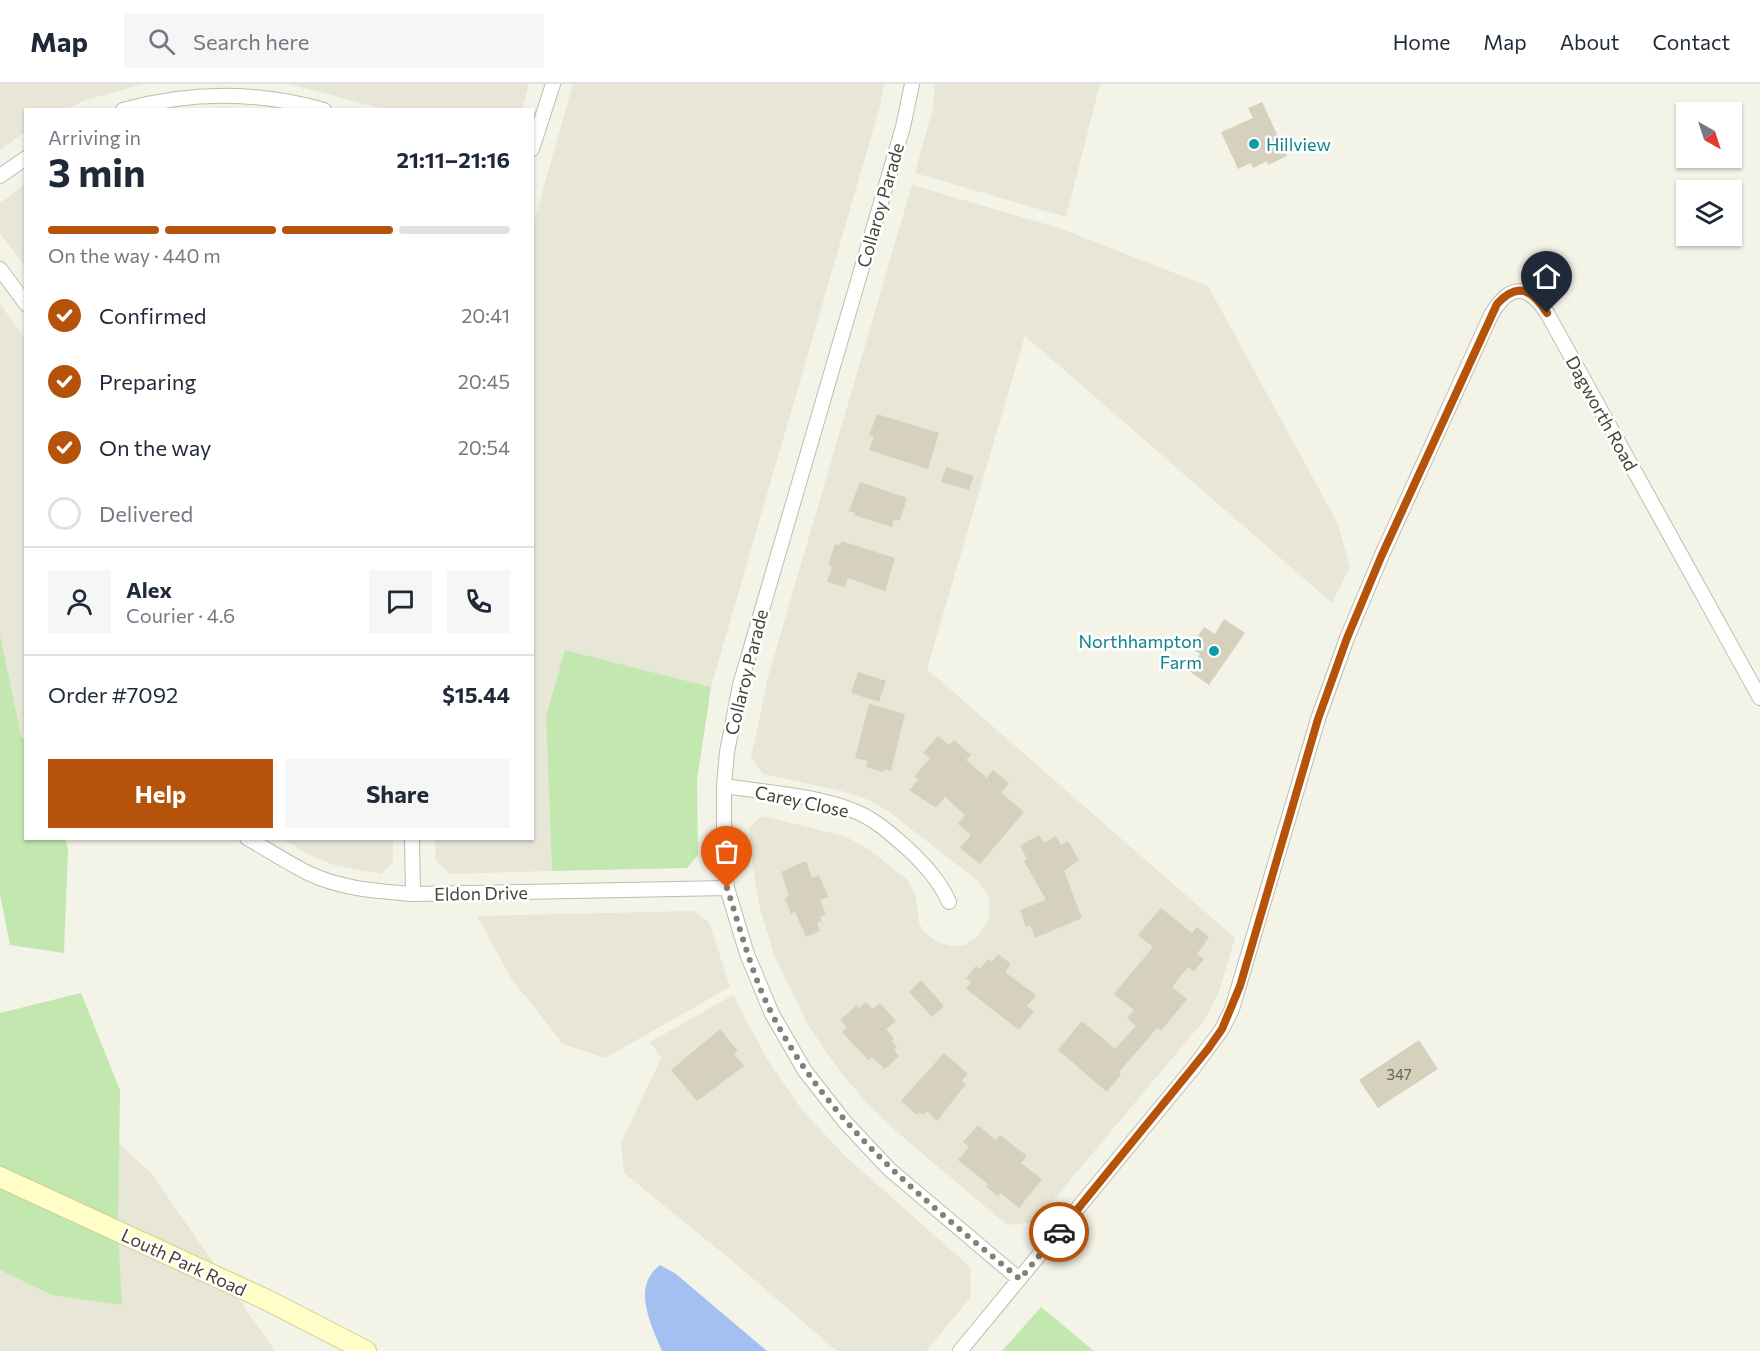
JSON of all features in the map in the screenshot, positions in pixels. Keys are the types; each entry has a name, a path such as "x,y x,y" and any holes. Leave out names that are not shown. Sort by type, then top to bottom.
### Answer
{"street":[{"path":"534,143 553,84"},
{"name":"Collaroy Parade","path":"912,84 903,128 740,685 730,729 724,786 724,860 727,888 747,954 772,1014 805,1071 824,1097 889,1169 1020,1279"},
{"path":"131,108 173,98 232,89 316,108"},
{"path":"0,176 24,159"},
{"path":"0,269 24,301"},
{"name":"Dagworth Road","path":"960,1351 1222,1029 1240,986 1318,719 1347,638 1381,557 1491,315 1504,296 1512,291 1521,290 1530,293 1547,313 1760,698"},
{"name":"Carey Close","path":"724,786 833,804 859,813 883,828 924,864 939,882 949,902"},
{"name":"Eldon Drive","path":"251,840 309,873 343,885 413,894 727,888"},
{"path":"412,840 413,894"},
{"name":"Louth Park Road","path":"0,1178 267,1300 366,1351"}],"shaded area":[{"path":"0,84 143,84 83,101 70,108 24,108 24,133 0,150"},
{"path":"290,84 529,84 522,108 380,108"},
{"path":"573,84 884,84 880,106 711,687 565,650 546,716 552,871 450,874 436,861 435,840 534,840 534,221"},
{"path":"935,84 1100,84 1066,217 915,173 933,108"},
{"path":"24,185 24,266 0,233 0,203"},
{"path":"912,185 1059,228 1208,286 1338,524 1350,567 1332,603 1025,336 927,669 1235,938 1219,992 1205,1019 1035,1222 1007,1225 898,1133 863,1099 836,1066 808,1025 775,957 760,909 749,827 762,816 844,836 867,848 907,879 916,898 919,923 924,932 939,943 951,946 964,945 977,937 989,919 989,898 978,881 888,811 866,799 842,791 763,774 751,758 768,677"},
{"path":"0,304 24,337 24,736 21,735 0,634"},
{"path":"285,840 393,840 393,862 381,874 334,865 307,854"},
{"path":"694,911 709,922 730,987 605,1058 563,1044 511,978 477,916"},
{"path":"733,995 767,1059 802,1110 845,1156 970,1267 971,1297 926,1351 837,1351 736,1264 624,1173 621,1143 661,1058 650,1042"},
{"path":"0,1034 151,1173 275,1351 0,1351"}],"green space":[{"path":"0,634 21,735 24,740 24,840 65,840 68,849 64,953 10,945 0,894"},
{"path":"565,650 711,687 697,780 698,855 687,868 552,871 546,716"},
{"path":"81,993 120,1090 118,1232 122,1305 52,1295 0,1270 0,1013"},
{"path":"1041,1307 1094,1351 1002,1351"}],"water":[{"path":"660,1265 676,1274 767,1351 662,1351 649,1318 645,1295 651,1274"}],"building":[{"name":"Hillview","path":"1262,102 1287,156 1268,165 1267,161 1253,168 1251,163 1238,169 1221,132 1253,118 1248,108"},
{"path":"877,414 939,433 928,469 869,450 874,436 869,435"},
{"path":"946,467 974,476 969,490 941,482"},
{"path":"860,482 907,498 900,521 894,519 892,527 854,515 855,513 849,511"},
{"path":"841,541 895,558 885,591 848,578 845,587 827,582 832,567 828,565 835,544 840,545"},
{"name":"Northhampton Farm","path":"1224,619 1245,633 1209,685 1189,671 1200,654 1190,647 1204,627 1215,634"},
{"path":"858,672 886,681 879,702 851,693"},
{"path":"869,704 905,714 891,771 884,769 883,772 866,767 868,761 855,758"},
{"path":"938,736 949,745 954,740 971,755 966,760 987,778 993,770 1009,783 1001,793 1024,812 980,864 960,848 971,835 958,824 965,815 945,797 936,808 909,790 919,779 914,777 930,758 923,753"},
{"path":"1039,835 1044,843 1056,836 1061,845 1068,841 1079,860 1064,871 1082,918 1035,938 1030,925 1026,927 1020,910 1046,900 1024,861 1027,859 1020,846"},
{"path":"806,861 812,878 819,875 828,897 820,900 826,914 820,917 822,921 817,923 820,931 806,937 795,912 791,914 785,898 789,896 781,872"},
{"path":"1161,908 1192,933 1197,927 1209,937 1197,954 1204,959 1194,971 1188,967 1172,987 1187,999 1161,1031 1157,1028 1119,1072 1121,1074 1107,1092 1058,1050 1082,1021 1115,1049 1136,1026 1127,1018 1134,1010 1114,994 1153,947 1138,935"},
{"path":"998,954 1011,964 1005,972 1036,995 1027,1006 1034,1011 1019,1030 966,989 971,982 966,979 976,966 980,969 988,959 992,962"},
{"path":"921,980 944,1006 932,1017 909,992"},
{"path":"866,1002 873,1009 880,1003 896,1021 886,1029 894,1039 892,1041 897,1047 894,1050 899,1056 885,1069 872,1057 868,1060 842,1032 847,1028 840,1020 857,1005 859,1008"},
{"path":"720,1029 738,1051 734,1054 744,1066 697,1101 671,1070"},
{"path":"1419,1040 1438,1069 1378,1108 1359,1080"},
{"path":"944,1053 968,1074 962,1081 966,1084 937,1121 927,1111 923,1115 919,1112 917,1115 901,1101"},
{"path":"978,1125 996,1140 1000,1135 1027,1156 1021,1163 1042,1179 1019,1208 1001,1193 998,1196 986,1187 988,1184 958,1160 969,1147 963,1142"}],"way so far":[{"path":"727,888 747,954 772,1014 788,1043 824,1097 889,1169 1020,1279 1059,1232"}],"place":[{"name":"Hillview","path":"1254,144"},
{"name":"Northhampton Farm","path":"1214,651"}],"route":[{"path":"1059,1232 1194,1067 1222,1029 1240,986 1318,719 1347,638 1491,315 1504,296 1512,291 1521,290 1530,293 1547,313"}]}
